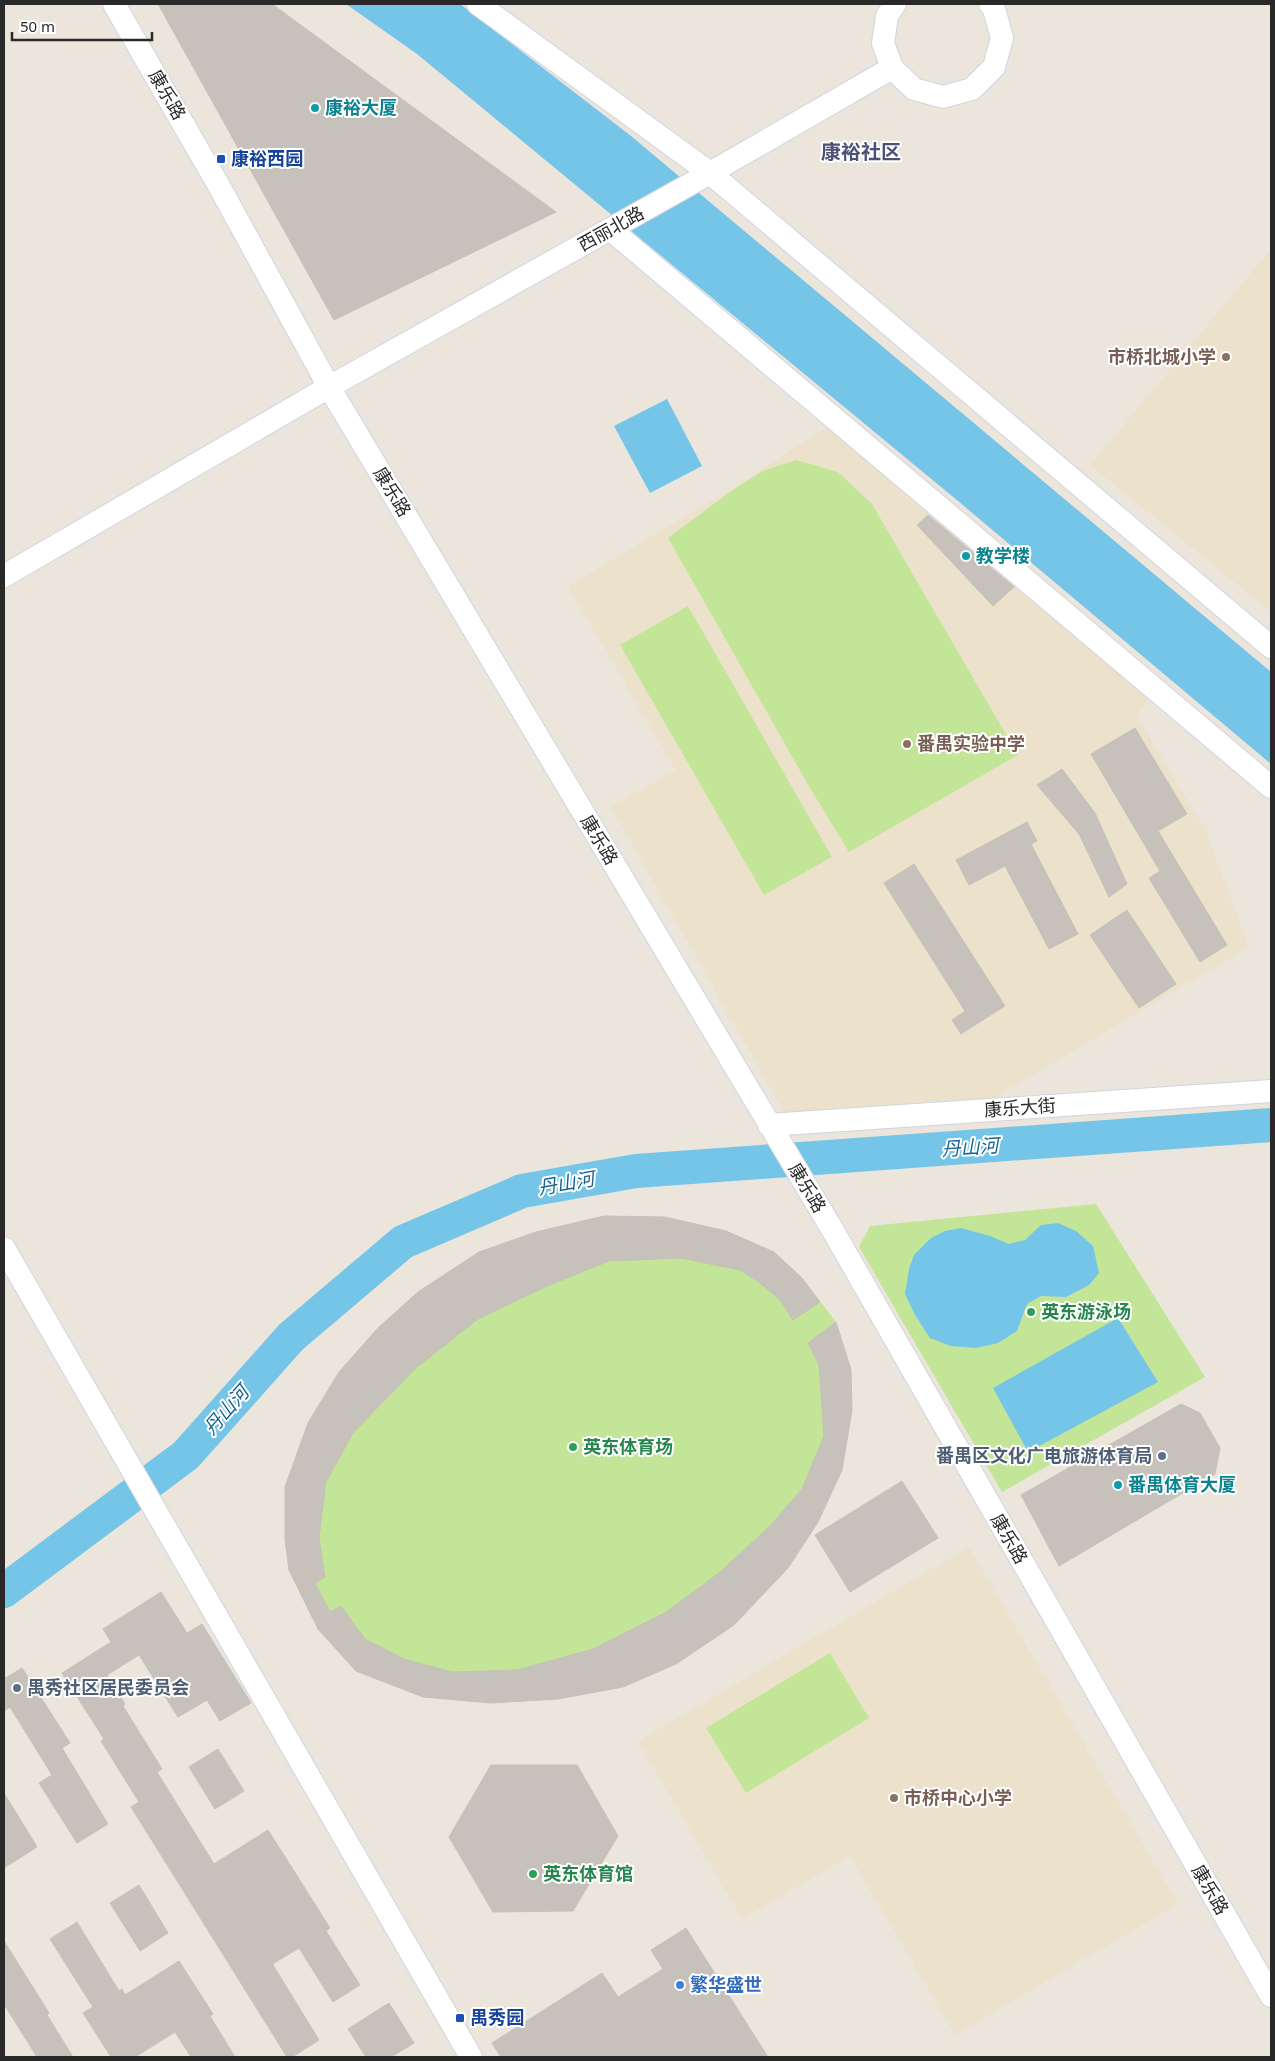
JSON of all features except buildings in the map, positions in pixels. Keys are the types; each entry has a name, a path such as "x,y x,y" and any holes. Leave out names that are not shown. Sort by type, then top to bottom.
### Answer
{"street":[{"name":"康乐路","path":"114,4 219,186 329,387 832,1229 1271,1996"},
{"path":"478,4 710,173 1271,647"},
{"path":"895,4 887,16 883,43 892,68 914,89 943,97 972,88 994,68 1002,38 996,5"},
{"name":"西丽北路","path":"4,576 329,387 710,173 892,68"},
{"path":"610,229 1271,787"},
{"name":"康乐大街","path":"774,1134 1271,1091"},
{"path":"4,1248 471,2057"}],"shaded area":[{"name":"市桥北城小学","path":"1271,249 1271,612 1090,465"},
{"name":"番禺实验中学","path":"834,422 1151,693 1137,717 1205,829 1249,947 982,1105 787,1117 610,806 676,771 568,586 734,487"},
{"name":"市桥中心小学","path":"969,1547 1178,1904 955,2035 850,1856 742,1919 638,1741"}],"green space":[{"path":"796,460 838,472 872,504 1018,755 849,852 810,788 668,538 734,489 765,470"},
{"path":"688,606 832,857 764,895 620,645"},
{"name":"英东游泳场","path":"1096,1204 1205,1377 1002,1492 859,1247 870,1226"},
{"name":"英东体育场","path":"604,1216 665,1217 726,1231 774,1252 802,1278 836,1322 851,1370 842,1470 818,1522 788,1568 734,1625 676,1664 623,1687 558,1699 491,1703 356,1671 318,1629 289,1570 285,1539 285,1487 308,1423 339,1372 378,1328 418,1292 536,1232"},
{"path":"830,1653 869,1718 746,1793 706,1728"}],"water":[{"path":"346,4 460,4 631,136 1271,672 1271,764 958,501 417,54"},
{"path":"667,399 702,466 650,493 614,426"},
{"path":"1058,1223 1076,1231 1093,1246 1099,1273 1089,1285 1066,1297 1041,1296 1027,1304 1017,1331 998,1343 976,1348 951,1346 930,1338 915,1315 905,1294 909,1269 914,1255 931,1238 945,1231 961,1228 990,1236 1009,1244 1025,1240 1041,1225"},
{"path":"1118,1318 1158,1382 1028,1452 993,1388"}],"waterway":[{"name":"丹山河","path":"4,1591 186,1455 291,1337 403,1242 522,1191 636,1171 1271,1125"}],"place":[{"name":"康裕大厦","path":"315,108"},
{"name":"康裕西园","path":"221,159"},
{"name":"市桥北城小学","path":"1226,357"},
{"name":"教学楼","path":"966,556"},
{"name":"番禺实验中学","path":"907,744"},
{"name":"英东游泳场","path":"1031,1312"},
{"name":"英东体育场","path":"573,1447"},
{"name":"番禺区文化广电旅游体育局","path":"1162,1456"},
{"name":"番禺体育大厦","path":"1118,1485"},
{"name":"禺秀社区居民委员会","path":"17,1688"},
{"name":"市桥中心小学","path":"894,1798"},
{"name":"英东体育馆","path":"533,1874"},
{"name":"繁华盛世","path":"680,1985"},
{"name":"禺秀园","path":"460,2018"}],"district":[{"name":"康裕社区","path":"861,152"}]}
